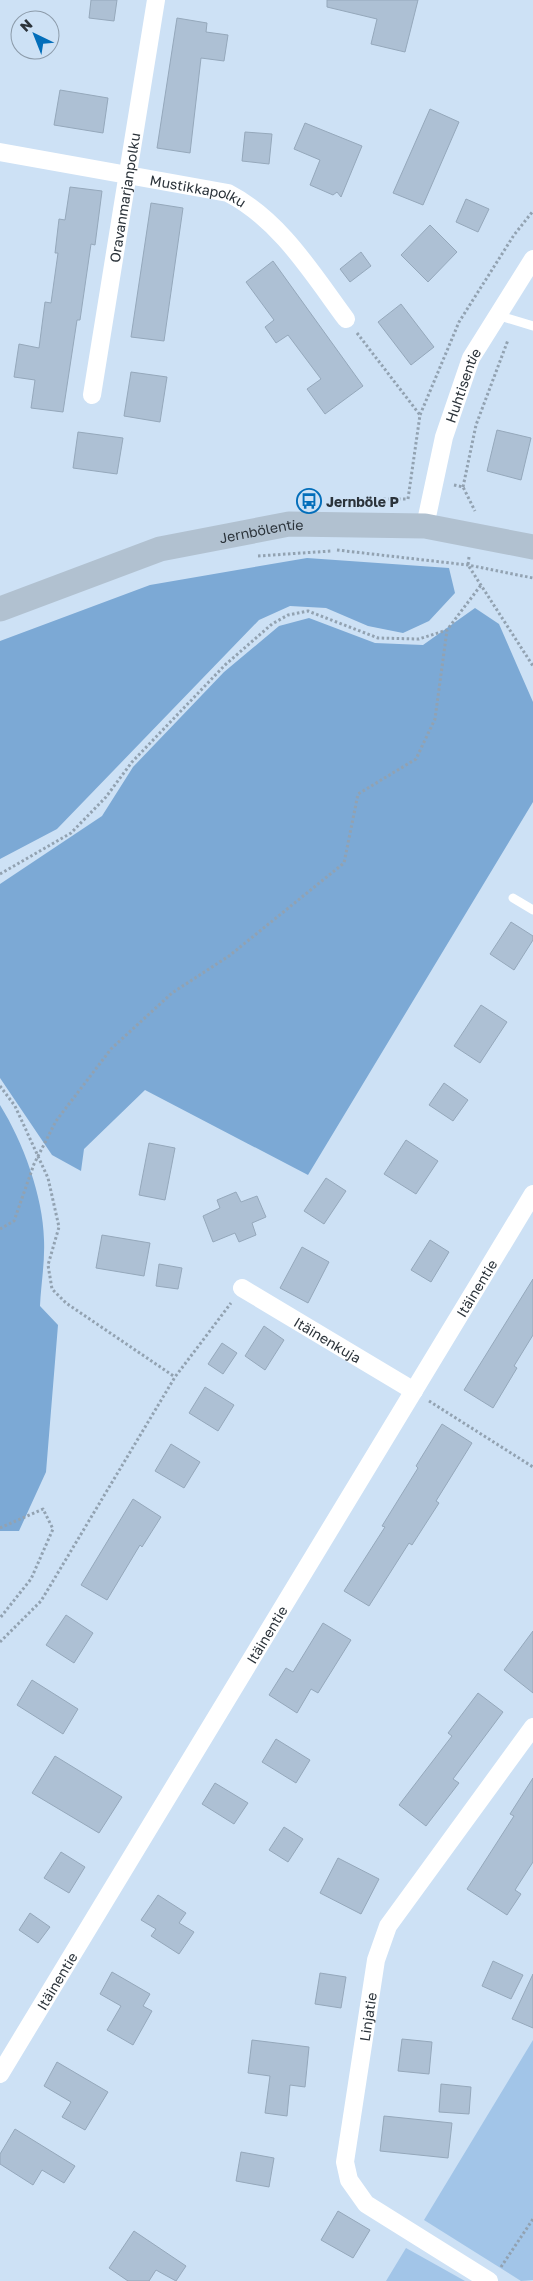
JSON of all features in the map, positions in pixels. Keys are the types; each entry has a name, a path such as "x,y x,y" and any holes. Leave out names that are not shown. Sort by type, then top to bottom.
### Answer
{"street":[{"name":"Oravanmarjanpolku","path":"92,395 156,0"},
{"name":"Mustikkapolku","path":"0,152 228,193 246,203 277,229 346,318"},
{"name":"Huhtisentie","path":"425,526 444,437 471,358 496,315 533,259"},
{"name":"Jernbölentie","path":"0,609 160,549 289,524 425,526 533,547"},
{"name":"Itäinentie","path":"0,2074 533,1194"},
{"name":"Itäinenkuja","path":"242,1288 414,1392"},
{"name":"Linjatie","path":"493,2277 366,2204 349,2180 345,2162 376,1960 388,1926 533,1727"}],"lane":[{"path":"496,315 533,326"},
{"path":"513,898 533,910"}],"path":[{"path":"379,500 408,499 420,415 459,322 514,235 533,211"},
{"path":"346,318 420,415"},
{"path":"462,487 476,425 516,322"},
{"path":"257,557 336,550 468,565 533,578"},
{"path":"468,565 533,666"},
{"path":"0,1229 14,1221 38,1156 56,1121 111,1049 172,993 229,956 344,863 358,794 416,759 435,719 446,630 481,585"},
{"path":"0,874 71,833 106,797 132,762 224,665 272,624 288,615 308,612 378,638 419,639 446,630"},
{"path":"0,1086 15,1106 48,1178 59,1227 48,1265 52,1289 66,1303 176,1377"},
{"path":"0,1642 40,1601 176,1377 242,1288"},
{"path":"414,1392 533,1468"},
{"path":"0,1528 43,1509 53,1528 31,1579 0,1618"},
{"path":"493,2277 533,2220"}],"shaded area":[{"path":"307,558 449,568 455,593 429,621 403,633 368,626 326,608 290,606 259,620 57,829 0,859 0,641 150,585"},
{"path":"475,608 499,624 533,702 533,802 308,1175 145,1090 84,1149 81,1171 52,1155 0,1078 0,884 102,816 133,767 224,672 279,626 309,618 375,643 423,645"},
{"path":"0,1105 24,1152 36,1188 43,1223 44,1240 40,1306 58,1325 46,1472 19,1531 0,1531"},
{"path":"533,2040 533,2280 521,2281 424,2220"},
{"path":"406,2248 465,2281 386,2281"}],"building":[{"path":"91,0 117,0 114,21 89,18"},
{"path":"327,0 418,0 405,52 371,44 377,19 327,7"},
{"path":"177,18 207,23 206,32 228,35 224,61 201,58 190,153 157,148"},
{"path":"60,90 108,98 103,133 54,125"},
{"path":"430,109 459,122 423,205 393,193"},
{"path":"305,123 362,146 341,197 337,192 333,195 310,185 320,160 294,149"},
{"path":"245,132 272,134 269,164 242,161"},
{"path":"70,187 102,191 95,245 91,244 80,320 77,320 63,412 31,408 35,380 14,377 19,344 39,348 45,302 51,303 58,253 55,253 59,219 65,220"},
{"path":"466,199 489,209 478,232 456,222"},
{"path":"151,203 183,208 164,341 131,337"},
{"path":"430,225 457,252 428,282 401,255"},
{"path":"361,252 371,266 350,282 340,269"},
{"path":"273,261 363,386 325,414 307,389 321,379 288,335 276,343 265,327 274,320 246,282"},
{"path":"401,304 434,347 411,365 378,322"},
{"path":"131,372 167,377 160,422 124,416"},
{"path":"497,430 531,438 521,480 487,471"},
{"path":"78,432 123,438 117,474 73,468"},
{"path":"511,922 533,936 533,940 514,970 490,954"},
{"path":"481,1005 507,1022 480,1063 454,1046"},
{"path":"444,1083 468,1100 453,1121 429,1105"},
{"path":"406,1140 438,1161 416,1194 384,1174"},
{"path":"149,1143 175,1148 165,1200 139,1195"},
{"path":"326,1178 346,1191 324,1224 304,1211"},
{"path":"236,1192 241,1202 257,1196 266,1217 252,1223 256,1235 239,1242 235,1233 213,1242 203,1216 220,1208 217,1200"},
{"path":"102,1235 150,1243 144,1276 96,1268"},
{"path":"430,1240 449,1252 431,1282 411,1270"},
{"path":"302,1247 329,1262 308,1303 280,1288"},
{"path":"159,1264 182,1268 178,1289 156,1286"},
{"path":"533,1279 533,1335 514,1366 517,1368 493,1408 464,1390"},
{"path":"264,1326 284,1340 265,1370 245,1356"},
{"path":"222,1343 237,1353 223,1374 208,1364"},
{"path":"205,1387 234,1405 218,1431 189,1413"},
{"path":"442,1424 472,1443 436,1501 439,1503 412,1545 409,1543 369,1606 344,1591 385,1527 382,1526 418,1468 416,1466"},
{"path":"171,1444 200,1462 184,1488 155,1471"},
{"path":"133,1499 161,1517 142,1547 140,1545 107,1600 81,1585"},
{"path":"66,1615 93,1633 74,1663 46,1645"},
{"path":"323,1623 351,1640 318,1693 311,1689 297,1713 269,1695 286,1668 293,1672"},
{"path":"533,1631 533,1693 504,1670"},
{"path":"32,1680 78,1709 63,1734 17,1705"},
{"path":"478,1693 503,1712 453,1779 459,1783 426,1826 399,1805 452,1736 448,1733"},
{"path":"276,1739 310,1760 296,1783 262,1762"},
{"path":"55,1756 122,1797 99,1833 32,1793"},
{"path":"533,1778 533,1862 515,1890 521,1894 507,1915 467,1889 514,1816 510,1814"},
{"path":"215,1783 248,1803 234,1824 202,1804"},
{"path":"284,1827 303,1839 288,1862 269,1850"},
{"path":"61,1852 85,1867 69,1893 44,1878"},
{"path":"338,1858 379,1879 361,1914 320,1893"},
{"path":"158,1895 186,1913 179,1923 194,1932 179,1954 151,1936 156,1929 141,1920"},
{"path":"30,1913 50,1927 38,1943 19,1930"},
{"path":"493,1961 523,1975 511,1999 482,1986"},
{"path":"112,1972 150,1994 143,2006 152,2011 133,2045 107,2030 121,2006 100,1994"},
{"path":"320,1973 346,1977 341,2008 315,2004"},
{"path":"533,1974 533,2028 512,2019"},
{"path":"402,2039 432,2042 429,2074 398,2071"},
{"path":"252,2040 309,2047 305,2087 290,2085 287,2116 265,2113 270,2076 248,2073"},
{"path":"57,2062 108,2092 85,2130 62,2117 71,2102 44,2086"},
{"path":"441,2084 471,2087 469,2114 439,2112"},
{"path":"384,2116 452,2123 448,2158 380,2151"},
{"path":"15,2129 75,2166 64,2183 42,2170 33,2185 0,2164 0,2154"},
{"path":"241,2152 274,2158 269,2187 236,2181"},
{"path":"338,2211 370,2230 353,2258 321,2240"},
{"path":"134,2231 186,2266 176,2281 156,2270 149,2281 128,2281 109,2268"}],"place":[{"name":"Jernböle P","path":"309,501"}]}
